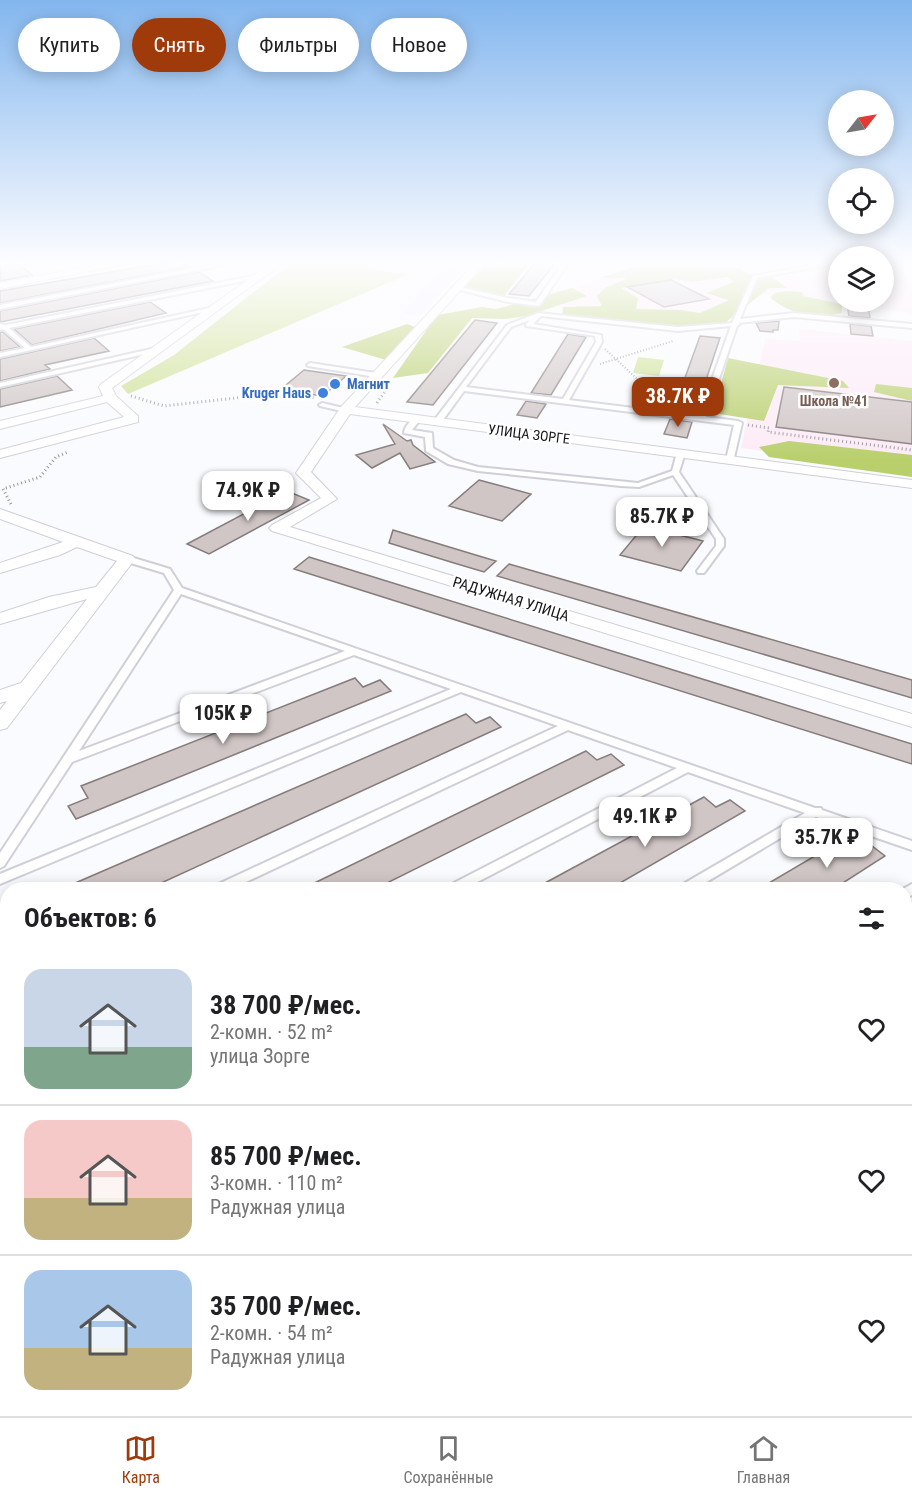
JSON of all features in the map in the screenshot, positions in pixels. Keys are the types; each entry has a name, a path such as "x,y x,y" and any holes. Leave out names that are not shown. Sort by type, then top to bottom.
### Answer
{"street":[{"path":"0,454 133,419 110,398 105,387 188,328"},
{"path":"345,410 419,328"},
{"path":"0,425 110,398"},
{"name":"УЛИЦА ЗОРГЕ","path":"345,410 912,484"},
{"name":"РАДУЖНАЯ УЛИЦА","path":"345,410 303,474 330,499 277,528 912,721"},
{"path":"0,514 127,559 0,724"},
{"path":"0,527 19,521"},
{"path":"0,568 54,552 77,541"},
{"path":"0,619 55,601 103,591"},
{"path":"0,697 28,687"}],"lane":[{"path":"5,328 30,349"},
{"path":"0,355 126,328"},
{"path":"437,423 508,328"},
{"path":"550,328 598,335 599,342 565,402"},
{"path":"670,328 686,328"},
{"path":"702,419 735,328"},
{"path":"0,385 160,349"},
{"path":"310,365 376,375"},
{"path":"463,390 738,423 730,460"},
{"path":"322,405 345,410"},
{"path":"416,420 407,431 429,435 429,449 462,466 639,485 675,471"},
{"path":"675,471 681,453"},
{"path":"675,471 720,539 720,546 701,571"},
{"path":"127,559 167,572 179,590 912,846"},
{"path":"0,863 179,590"},
{"path":"66,760 355,651"},
{"path":"0,879 462,688"},
{"path":"233,882 569,725"},
{"path":"466,882 687,768"},
{"path":"696,882 817,812"}],"path":[{"path":"583,371 613,358 676,340 685,333 678,329"},
{"path":"599,342 613,358 677,416"},
{"path":"386,406 376,405 393,381"},
{"path":"110,398 129,396 164,406 281,393 316,398"},
{"path":"738,423 769,428 768,432 912,450"},
{"path":"19,521 2,489 40,477 56,457 87,444 92,438 91,430"}],"shaded area":[{"name":"Школа №41","path":"799,329 912,341 912,470 741,448 765,339 800,341"}],"green space":[{"path":"208,328 282,328 128,394 121,386 174,355"},
{"path":"395,328 420,329 386,360 342,347"},
{"path":"428,328 464,328 428,373 393,378"},
{"path":"652,328 684,328 668,330"},
{"path":"638,357 664,360 659,376 633,373"},
{"path":"728,358 843,381 849,388 778,385 764,421 713,413"},
{"path":"876,384 912,388 912,401 874,392"},
{"path":"789,441 912,455 912,477 769,457 759,447"}],"building":[{"path":"19,328 103,328 32,345 14,329"},
{"path":"468,328 493,328 433,405 407,402"},
{"path":"759,328 778,328 773,332 760,331"},
{"path":"850,328 871,328 873,336 851,334"},
{"path":"0,332 3,332 20,347 0,351"},
{"path":"568,334 586,337 551,395 531,393"},
{"path":"700,336 720,338 695,413 673,411"},
{"path":"94,338 109,351 45,365 50,369 0,381 0,359"},
{"path":"304,370 346,376 323,396 280,390"},
{"path":"57,376 72,390 0,407 0,389"},
{"path":"784,387 912,402 912,444 776,427"},
{"path":"526,401 546,404 537,418 517,415"},
{"path":"670,419 692,422 687,438 664,434"},
{"path":"383,424 407,441 411,440 413,445 435,462 410,469 400,453 372,468 356,455 395,444"},
{"path":"479,480 531,494 502,521 449,506"},
{"path":"287,491 309,500 209,554 187,544"},
{"path":"644,526 703,541 681,571 620,555"},
{"path":"393,530 496,561 484,572 454,563 389,543"},
{"path":"309,557 912,744 912,764 294,569"},
{"path":"509,564 912,680 912,698 497,576"},
{"path":"355,678 363,687 380,680 391,691 76,819 68,806 88,798 81,786"},
{"path":"466,714 476,723 490,717 501,727 163,882 78,882"},
{"path":"586,751 597,760 611,754 624,765 389,882 316,882"},
{"path":"704,797 716,807 730,800 745,811 622,882 547,882"},
{"path":"842,840 856,850 868,843 885,856 844,882 771,882"}],"place":[{"name":"Школа №41","path":"834,383"},
{"name":"Магнит","path":"335,384"},
{"name":"Kruger Haus","path":"323,393"}]}
